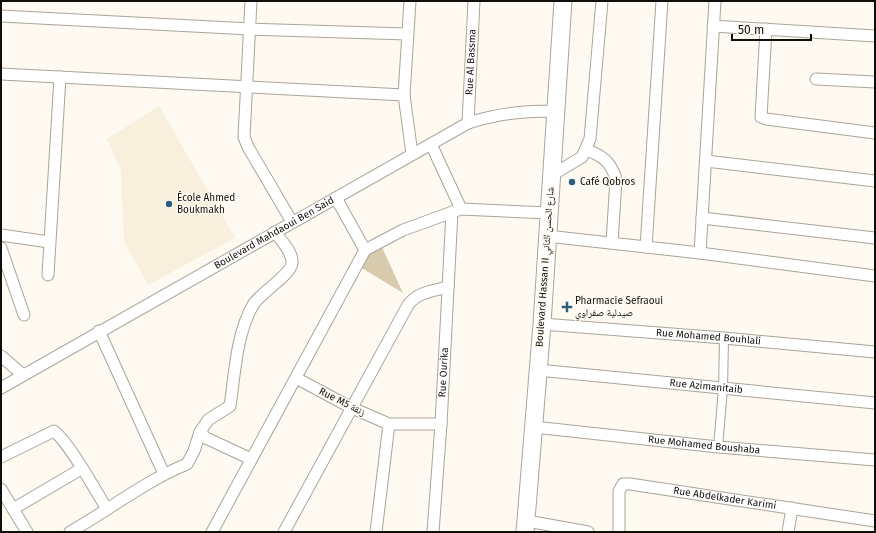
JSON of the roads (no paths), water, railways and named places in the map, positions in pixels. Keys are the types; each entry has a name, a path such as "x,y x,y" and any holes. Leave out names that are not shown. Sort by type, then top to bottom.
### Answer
{"main road":[{"name":"Boulevard Hassan II شارع الحسن الثاني","path":"526,527 557,111 563,1"}],"street":[{"path":"251,1 244,137 248,147 292,222"},
{"path":"410,1 404,95 412,154"},
{"name":"Rue Al Bassma","path":"468,123 474,1"},
{"path":"552,175 582,157 590,139 602,1"},
{"path":"646,247 662,1"},
{"path":"700,253 715,1"},
{"path":"1,16 250,29 407,34"},
{"path":"713,26 875,36"},
{"path":"766,29 761,116 766,119 875,133"},
{"path":"1,74 246,88 404,95"},
{"path":"48,275 60,77"},
{"path":"816,79 875,82"},
{"name":"Boulevard Mahdaoui Ben Said","path":"1,388 23,374 468,123 495,114 529,111 557,111"},
{"name":"Rue Ourika","path":"431,144 457,210 448,287 441,424 433,532"},
{"path":"586,150 601,155 608,162 614,174 612,243"},
{"path":"706,161 875,181"},
{"path":"336,198 366,250"},
{"path":"212,532 366,250 403,230 457,210 549,213"},
{"path":"702,218 875,238"},
{"path":"70,532 164,474 187,464 194,451 200,432 208,420 230,406 242,333 253,304 279,279 288,273 292,264 290,253 275,232"},
{"path":"1,235 49,242"},
{"path":"547,236 700,253 875,276"},
{"path":"1,248 24,315"},
{"path":"284,532 411,301 420,294 448,287"},
{"name":"Rue Mohamed Bouhlali","path":"542,324 724,338 875,352"},
{"path":"99,331 164,474"},
{"path":"718,447 723,389 724,338"},
{"path":"1,356 23,374"},
{"name":"Rue Azimanitaib","path":"538,370 875,403"},
{"name":"Rue M5 زنقة","path":"296,378 352,408 389,424"},
{"path":"376,532 389,424 441,424"},
{"name":"Rue Mohamed Boushaba","path":"534,427 718,447 875,460"},
{"path":"1,457 54,431 59,435 104,504 106,510"},
{"path":"200,432 206,438 251,459"},
{"path":"13,509 81,469"},
{"name":"Rue Abdelkader Karimi","path":"619,532 619,491 623,484 875,521"},
{"path":"1,489 27,532"},
{"path":"788,532 792,508"},
{"path":"526,527 588,532"}],"place":[{"name":"Café Qobros","path":"572,182"},
{"name":"École Ahmed Boukmakh","path":"169,204"},
{"name":"Pharmacie Sefraoui صيدلية صفراوي","path":"567,307"}]}
